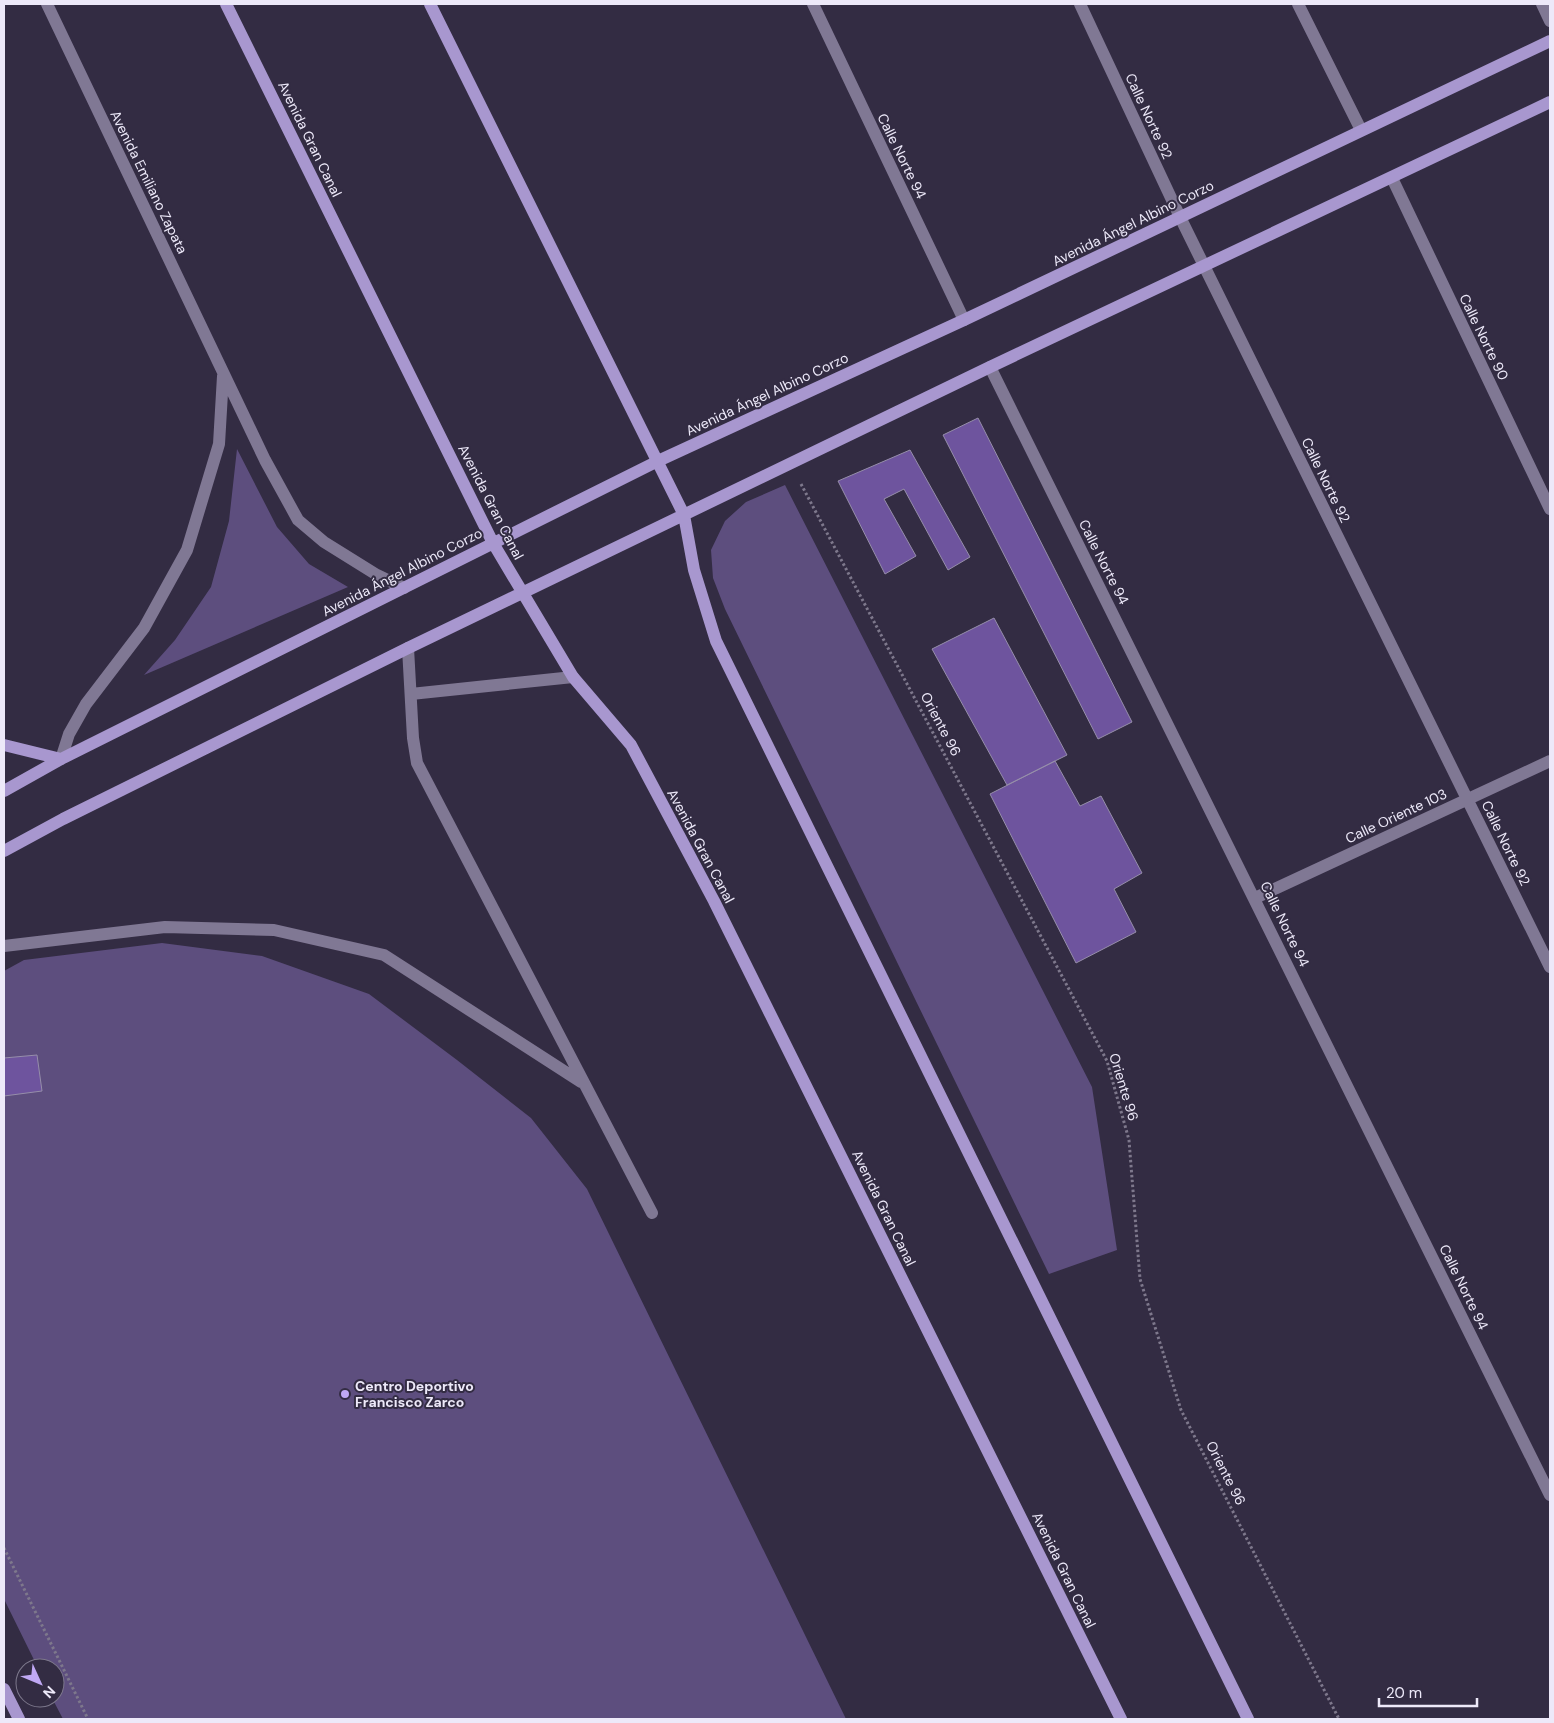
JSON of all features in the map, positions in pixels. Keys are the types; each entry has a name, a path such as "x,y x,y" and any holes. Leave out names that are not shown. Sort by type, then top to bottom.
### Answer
{"main road":[{"name":"Avenida Gran Canal","path":"226,4 493,543 573,677 631,745 714,901 1121,1719"},
{"path":"430,4 684,515 694,570 716,641 1248,1719"},
{"name":"Avenida Ángel Albino Corzo","path":"4,791 61,759 658,461 964,320 1550,41"},
{"path":"4,851 63,819 408,648 990,367 1550,102"},
{"path":"4,745 61,759"},
{"path":"4,1688 19,1719"}],"street":[{"name":"Avenida Emiliano Zapata","path":"47,4 265,460 298,520 324,542 377,575 404,588"},
{"name":"Calle Norte 94","path":"813,4 964,320"},
{"name":"Calle Norte 92","path":"1080,4 1180,217 1550,967"},
{"path":"1298,4 1361,130"},
{"path":"1542,4 1550,21"},
{"name":"Calle Norte 90","path":"1392,178 1550,509"},
{"name":"Calle Norte 94","path":"990,367 1546,1475 1550,1495"},
{"name":"Avenida Emiliano Zapata","path":"61,759 69,734 86,704 144,628 187,550 219,444 223,373"},
{"path":"408,648 414,738 418,763 652,1213"},
{"path":"411,694 573,677"},
{"name":"Calle Oriente 103","path":"1255,898 1550,761"},
{"path":"4,946 165,927 254,929 274,930 384,955 583,1083"}],"path":[{"name":"Oriente 96","path":"790,464 1107,1061 1129,1140 1140,1279 1181,1410 1339,1719"},
{"path":"4,1548 88,1719"}],"shaded area":[{"path":"237,449 277,527 309,564 348,587 144,675 175,640 211,587 229,521"},
{"path":"785,485 1092,1087 1117,1250 1049,1274 725,609 713,578 711,550 725,521 746,502"},
{"name":"Centro Deportivo Francisco Zarco","path":"162,943 262,956 369,994 531,1118 587,1189 846,1719 63,1719 57,1708 65,1708 65,1658 33,1658 4,1599 4,971 24,960"}],"building":[{"path":"978,418 1132,722 1098,739 943,435"},
{"path":"910,450 970,557 948,570 904,489 884,499 916,556 885,574 838,481"},
{"path":"994,618 1067,755 1007,785 932,649"},
{"path":"1055,761 1080,806 1101,796 1142,873 1114,889 1136,932 1076,963 990,794"},
{"path":"37,1055 42,1091 4,1096 4,1058"}],"place":[{"name":"Centro Deportivo Francisco Zarco","path":"345,1394"}]}
